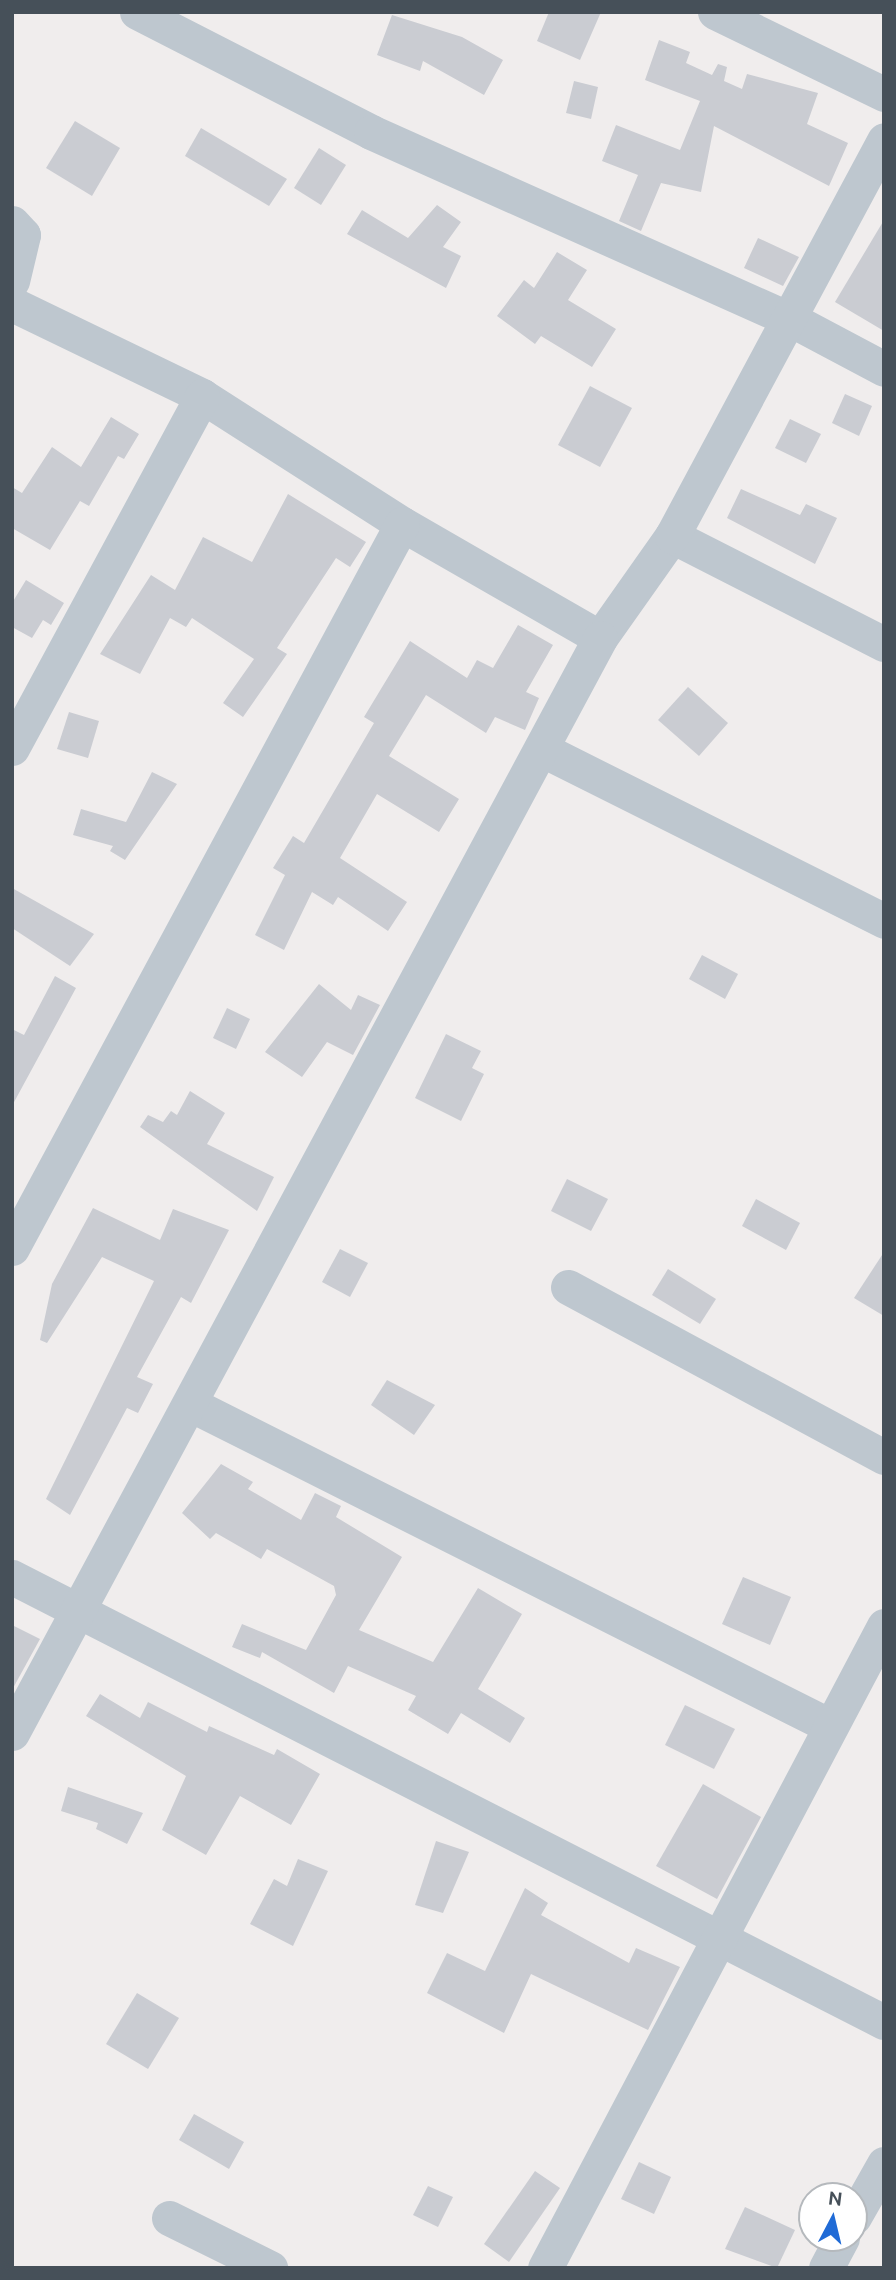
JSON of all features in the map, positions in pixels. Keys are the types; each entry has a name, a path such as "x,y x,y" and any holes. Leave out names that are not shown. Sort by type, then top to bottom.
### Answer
{"street":[{"path":"137,12 371,132 792,320 884,369"},
{"path":"715,12 884,94"},
{"path":"12,1732 81,1613 600,638 672,536 792,320 884,140"},
{"path":"12,223 23,235 12,281"},
{"path":"12,304 202,396 402,524 600,638"},
{"path":"12,748 202,396"},
{"path":"12,1248 402,524"},
{"path":"672,536 884,644"},
{"path":"541,749 884,920"},
{"path":"568,1287 884,1457"},
{"path":"191,1405 830,1727"},
{"path":"12,1577 884,2022"},
{"path":"545,2268 717,1937 884,1626"},
{"path":"868,2192 884,2164"},
{"path":"169,2218 270,2268"},
{"path":"825,2268 834,2252"}],"building":[{"path":"549,12 601,12 580,60 537,41"},
{"path":"392,15 462,37 503,60 484,95 423,61 420,71 377,55"},
{"path":"659,40 690,52 686,63 712,75 718,64 727,67 724,81 742,89 747,74 818,93 807,124 848,143 829,186 714,126 701,192 661,183 641,231 619,221 638,175 602,161 616,125 680,150 700,101 645,80"},
{"path":"574,81 598,87 591,119 566,113"},
{"path":"75,121 120,148 92,196 46,168"},
{"path":"201,128 287,179 269,206 185,156"},
{"path":"319,148 346,165 321,205 294,188"},
{"path":"437,205 461,222 443,247 461,256 446,288 347,234 362,210 408,238"},
{"path":"884,220 884,331 835,302"},
{"path":"758,238 799,257 783,286 744,268"},
{"path":"557,252 587,270 568,300 616,329 592,367 541,336 535,344 497,316 524,280 534,288"},
{"path":"590,386 632,408 600,467 558,445"},
{"path":"845,394 872,406 859,436 832,423"},
{"path":"111,417 139,434 124,459 118,456 89,506 80,501 50,550 12,528 12,487 22,493 52,447 81,467"},
{"path":"790,419 821,434 806,463 775,448"},
{"path":"741,489 800,515 806,504 837,518 815,564 727,518"},
{"path":"288,494 366,542 350,567 336,558 277,648 287,654 243,717 223,703 254,659 192,618 186,627 170,618 140,674 100,654 151,575 175,590 203,537 252,562"},
{"path":"26,580 64,603 51,625 43,620 32,638 12,627 12,603"},
{"path":"518,625 553,645 526,692 539,698 525,730 495,717 486,733 426,695 389,756 459,799 439,832 377,794 340,858 407,902 388,931 338,897 333,905 312,892 284,950 255,935 285,875 273,868 293,836 304,843 374,723 364,717 410,641 467,678 477,660 493,668"},
{"path":"688,687 728,723 699,756 658,720"},
{"path":"69,712 99,721 88,758 57,749"},
{"path":"152,772 177,784 125,860 110,851 113,846 73,835 81,809 126,822"},
{"path":"12,888 94,934 70,966 12,928"},
{"path":"702,955 738,974 725,999 689,979"},
{"path":"55,976 76,988 13,1104 12,1029 24,1035"},
{"path":"319,984 351,1010 358,995 380,1005 353,1055 327,1042 302,1077 265,1052"},
{"path":"227,1008 250,1019 236,1049 213,1038"},
{"path":"446,1034 481,1051 472,1068 484,1074 461,1121 415,1098"},
{"path":"190,1091 225,1113 207,1144 274,1177 257,1211 140,1127 148,1115 163,1122 171,1111 177,1115"},
{"path":"567,1179 608,1199 591,1231 551,1211"},
{"path":"756,1199 800,1223 786,1250 742,1226"},
{"path":"93,1208 160,1240 173,1209 229,1230 191,1303 181,1297 137,1377 153,1384 138,1413 127,1408 70,1515 46,1499 154,1281 102,1257 47,1343 40,1340 52,1284"},
{"path":"340,1249 368,1263 350,1297 322,1282"},
{"path":"884,1252 884,1316 854,1298"},
{"path":"668,1269 716,1299 700,1324 652,1295"},
{"path":"387,1380 435,1405 414,1435 371,1405"},
{"path":"221,1464 253,1482 248,1489 301,1520 315,1493 341,1506 336,1517 402,1557 359,1630 433,1662 478,1588 522,1614 478,1689 525,1718 510,1743 461,1713 448,1734 408,1710 416,1696 348,1666 334,1693 262,1652 260,1658 232,1647 242,1624 306,1650 336,1595 334,1586 267,1549 261,1559 216,1533 210,1539 182,1513"},
{"path":"743,1577 791,1597 770,1645 722,1624"},
{"path":"12,1625 40,1639 12,1690"},
{"path":"100,1694 140,1718 148,1702 207,1732 209,1726 274,1755 277,1749 320,1774 291,1825 240,1796 206,1855 162,1830 186,1776 86,1716"},
{"path":"685,1705 735,1729 714,1769 665,1745"},
{"path":"703,1784 761,1817 717,1899 656,1866"},
{"path":"68,1787 143,1813 127,1844 96,1829 98,1823 61,1811"},
{"path":"436,1841 469,1852 443,1913 415,1905"},
{"path":"298,1859 328,1871 293,1946 250,1924 274,1879 287,1886"},
{"path":"525,1888 548,1903 541,1915 629,1963 636,1948 680,1967 648,2030 531,1974 504,2033 427,1993 447,1953 485,1971"},
{"path":"137,1993 179,2018 148,2069 106,2044"},
{"path":"194,2114 244,2142 229,2169 179,2140"},
{"path":"639,2162 671,2177 654,2214 621,2199"},
{"path":"535,2171 560,2188 509,2262 484,2244"},
{"path":"428,2186 453,2197 438,2227 413,2215"},
{"path":"745,2207 795,2230 777,2268 725,2249"}]}
